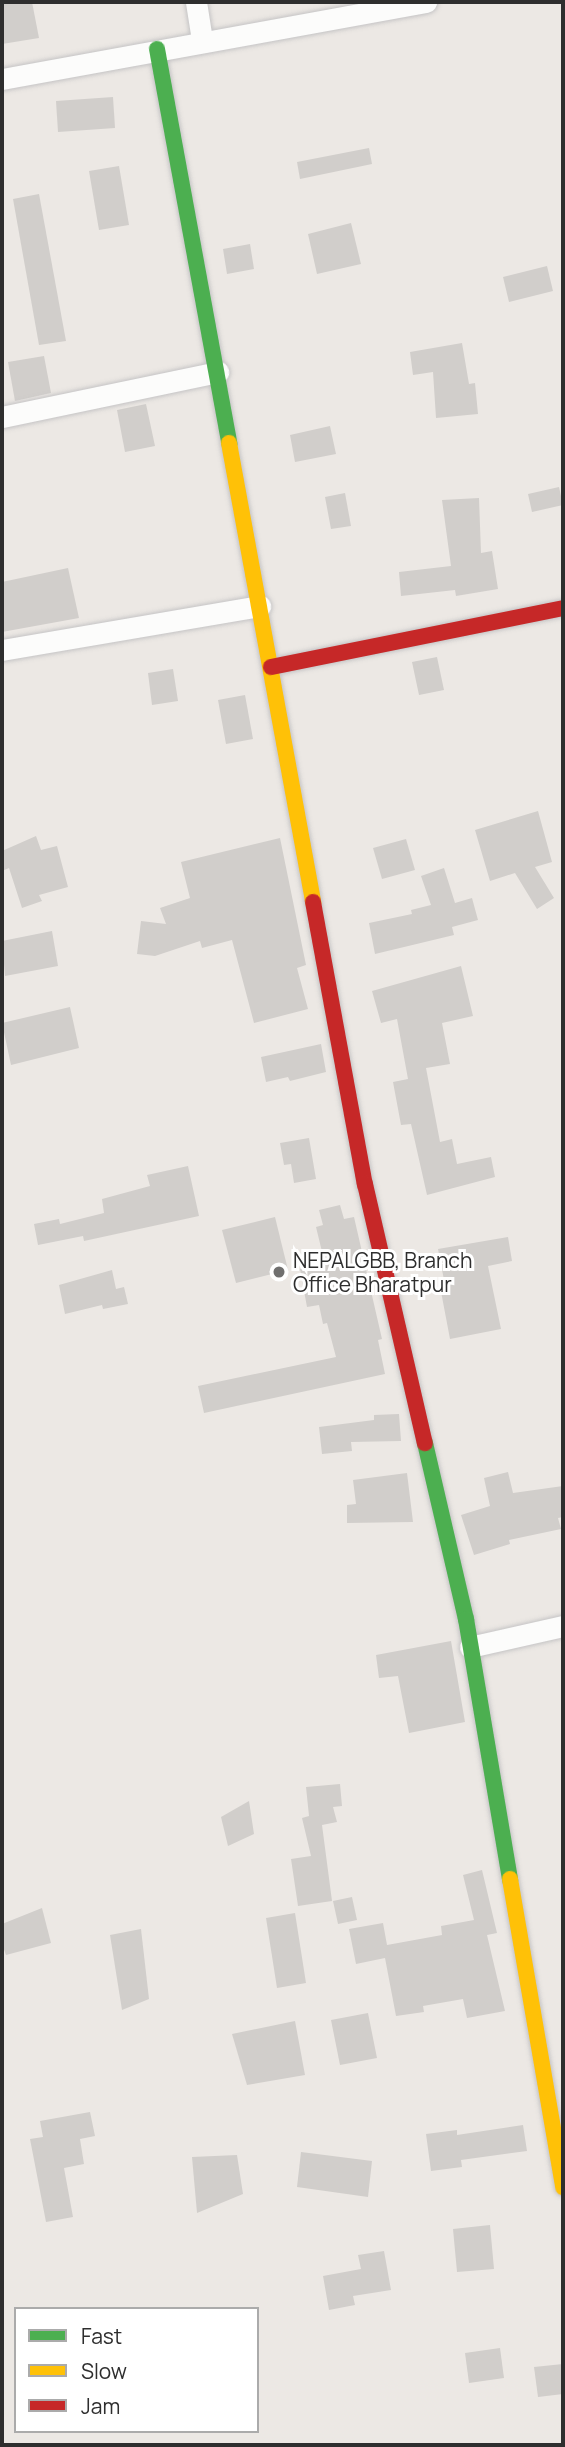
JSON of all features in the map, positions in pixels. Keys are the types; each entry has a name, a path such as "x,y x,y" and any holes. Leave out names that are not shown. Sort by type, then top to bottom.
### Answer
{"street":[{"path":"196,2 202,41"},
{"path":"2,79 202,41 321,11 426,2"},
{"path":"158,49 365,1184 470,1647 563,2187"},
{"path":"2,416 218,372"},
{"path":"2,650 260,606"},
{"path":"271,667 563,608"},
{"path":"470,1647 563,1626"}],"building":[{"path":"2,2 32,2 39,38 2,44"},
{"path":"113,97 115,128 58,132 56,101"},
{"path":"369,148 372,164 300,179 297,162"},
{"path":"119,166 129,225 99,230 89,171"},
{"path":"39,194 66,341 39,345 13,199"},
{"path":"351,223 361,264 317,274 308,234"},
{"path":"250,244 254,269 227,274 223,249"},
{"path":"547,266 553,291 509,302 503,277"},
{"path":"462,343 469,384 475,383 478,414 436,418 433,372 413,375 410,352"},
{"path":"44,356 51,393 15,401 8,362"},
{"path":"146,404 155,446 125,452 117,410"},
{"path":"330,426 336,454 295,462 290,435"},
{"path":"559,487 563,505 532,512 528,494"},
{"path":"345,493 351,526 331,529 325,497"},
{"path":"479,498 481,553 492,551 498,589 456,596 455,590 401,596 399,572 451,566 442,500"},
{"path":"68,568 79,618 2,632 2,582"},
{"path":"437,657 444,690 419,695 412,662"},
{"path":"173,669 178,701 152,705 148,673"},
{"path":"245,695 253,739 226,744 218,700"},
{"path":"538,811 552,862 535,867 554,898 537,909 515,873 490,881 475,830"},
{"path":"36,836 41,850 57,846 68,887 39,895 42,901 22,908 9,868 2,871 2,851"},
{"path":"280,838 306,965 297,968 308,1009 254,1023 232,940 202,948 200,941 155,956 137,954 141,921 166,924 160,908 190,898 181,862"},
{"path":"406,839 415,870 382,879 373,848"},
{"path":"444,868 455,903 472,898 478,920 452,927 454,935 375,954 369,923 412,914 411,910 431,905 421,876"},
{"path":"52,931 58,966 5,976 2,941"},
{"path":"461,966 473,1016 442,1023 450,1064 426,1068 440,1142 452,1139 457,1164 491,1157 495,1177 427,1195 411,1124 401,1125 393,1082 408,1079 397,1019 381,1023 372,991"},
{"path":"70,1007 79,1048 11,1065 2,1023"},
{"path":"321,1044 326,1072 290,1081 288,1077 266,1082 261,1057"},
{"path":"309,1138 316,1179 294,1183 291,1164 284,1165 280,1143"},
{"path":"188,1166 199,1216 84,1241 83,1236 38,1245 34,1224 59,1219 60,1224 104,1213 102,1199 150,1186 147,1175"},
{"path":"340,1205 344,1219 354,1217 382,1339 378,1340 385,1374 204,1413 198,1386 336,1357 327,1323 323,1324 319,1305 307,1307 300,1269 325,1264 316,1227 323,1225 319,1210"},
{"path":"275,1217 288,1270 236,1283 222,1230"},
{"path":"508,1237 512,1261 488,1266 501,1329 450,1339 439,1281 444,1280 438,1249"},
{"path":"112,1270 116,1289 124,1287 128,1304 103,1309 102,1305 65,1314 59,1285"},
{"path":"399,1414 401,1441 351,1442 352,1451 322,1454 319,1427 374,1420 374,1415"},
{"path":"508,1472 513,1493 563,1486 563,1517 558,1518 561,1529 509,1540 510,1544 474,1555 461,1515 490,1506 484,1478"},
{"path":"407,1473 413,1522 347,1523 347,1505 356,1504 353,1480"},
{"path":"451,1641 465,1722 409,1733 398,1676 379,1678 376,1655"},
{"path":"340,1784 342,1806 333,1807 337,1822 322,1825 332,1901 298,1906 291,1859 311,1856 302,1818 309,1816 306,1787"},
{"path":"249,1801 254,1834 228,1846 221,1817"},
{"path":"482,1870 497,1933 487,1935 505,2011 467,2018 463,1999 423,2006 424,2012 396,2016 385,1958 356,1964 349,1929 383,1923 387,1945 442,1935 441,1926 474,1920 463,1875"},
{"path":"352,1897 357,1920 338,1924 333,1901"},
{"path":"42,1908 51,1943 6,1955 2,1944 2,1924"},
{"path":"295,1913 306,1983 277,1988 266,1918"},
{"path":"141,1929 149,1999 122,2010 110,1935"},
{"path":"368,2013 377,2058 340,2065 331,2020"},
{"path":"295,2021 305,2075 247,2085 232,2034"},
{"path":"90,2112 95,2136 80,2139 84,2164 64,2168 73,2217 46,2222 30,2139 43,2137 40,2121"},
{"path":"523,2125 527,2151 461,2160 462,2167 431,2171 426,2134 457,2130 457,2135"},
{"path":"301,2152 372,2161 368,2197 297,2187"},
{"path":"237,2155 243,2194 197,2213 192,2157"},
{"path":"490,2225 494,2269 457,2272 453,2229"},
{"path":"384,2251 391,2290 353,2296 355,2305 329,2310 323,2276 361,2269 358,2255"},
{"path":"500,2348 504,2378 469,2383 465,2353"},
{"path":"563,2364 563,2394 538,2397 534,2367"}],"traffic: fast":[{"path":"157,49 229,443"},
{"path":"425,1443 466,1619 510,1879"}],"traffic: slow":[{"path":"229,443 313,902"},
{"path":"510,1879 563,2187"}],"traffic: jam":[{"path":"271,667 563,608"},
{"path":"313,902 365,1184 425,1443"}],"place":[{"name":"NEPALGBB, Branch Office Bharatpur","path":"279,1272"}]}
